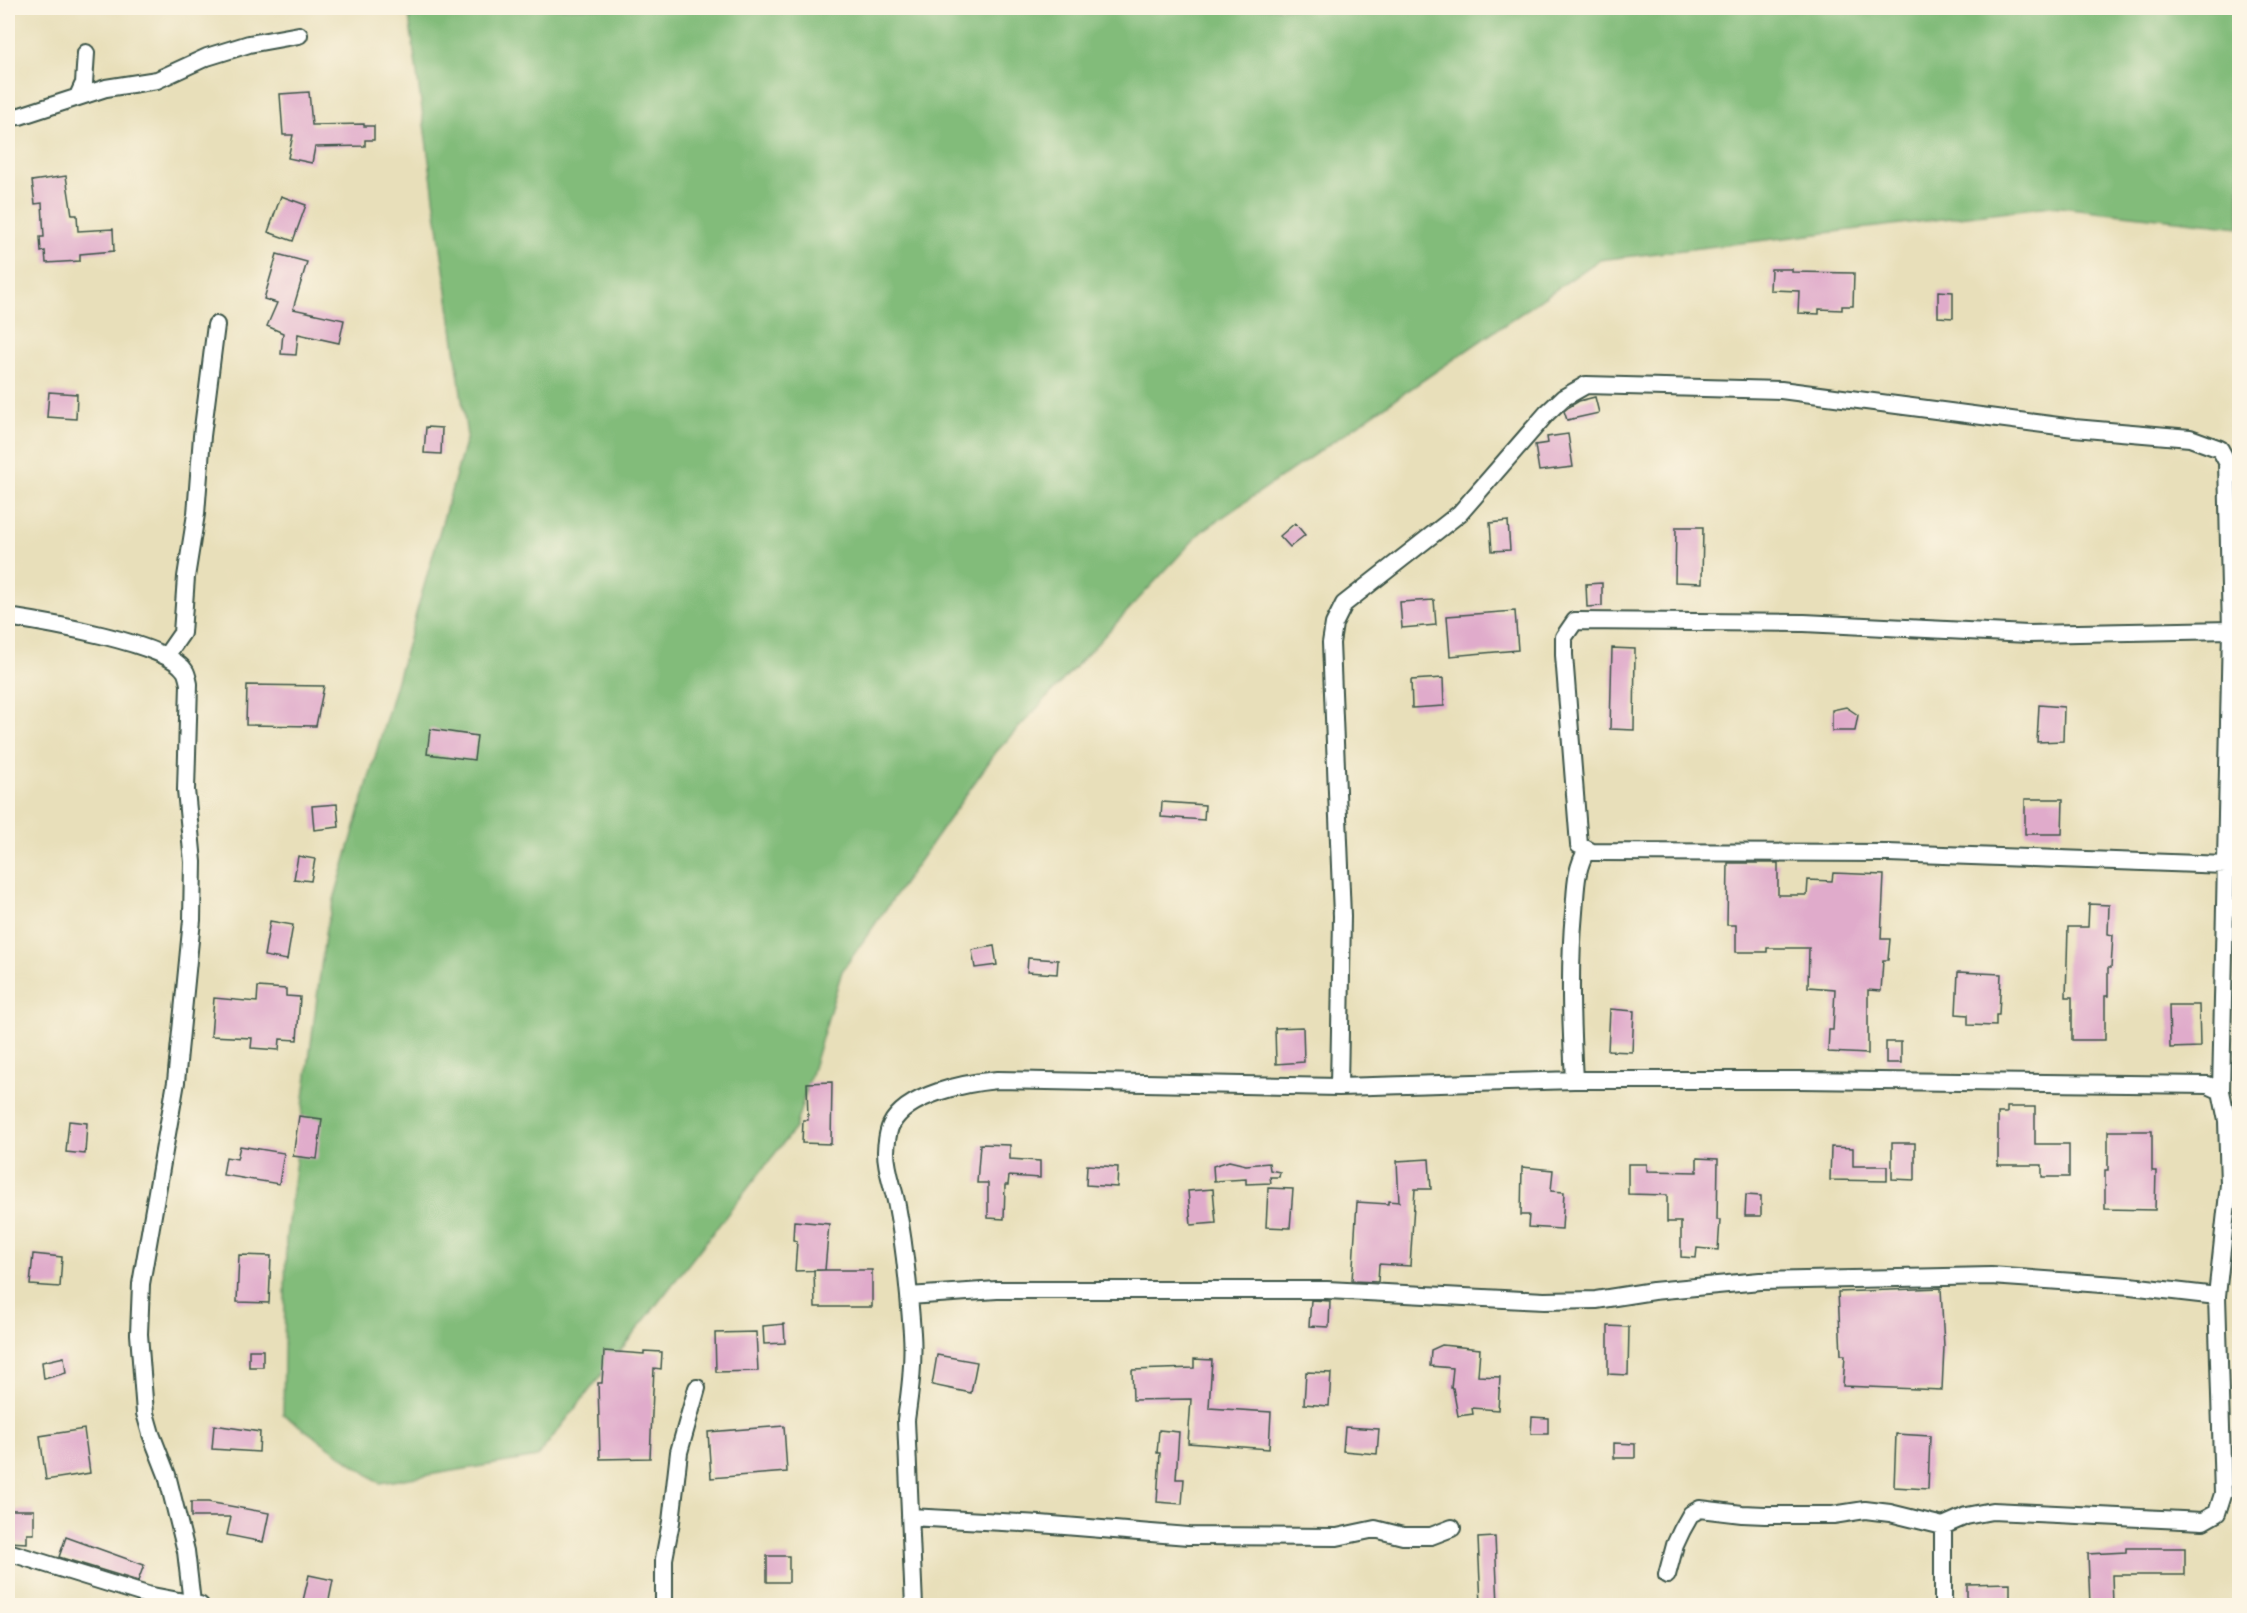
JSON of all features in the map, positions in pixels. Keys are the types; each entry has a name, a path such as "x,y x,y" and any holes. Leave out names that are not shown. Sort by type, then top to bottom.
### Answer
{"street":[{"path":"8,117 20,116 106,88 157,80 207,57 249,44 299,35"},
{"path":"78,96 84,83 86,53"},
{"path":"166,656 182,633 186,577 196,514 202,436 216,326"},
{"path":"1340,1087 1342,926 1331,643 1334,624 1344,604 1460,513 1547,413 1563,398 1586,385 1781,390 2074,428 2190,438 2220,449 2227,462 2231,630 2220,1091 2227,1121 2234,1183 2217,1296 2223,1494 2217,1513 2203,1521 1992,1511 1966,1516 1943,1526 1890,1513 1865,1510 1833,1515 1765,1515 1700,1509 1690,1514 1675,1545 1667,1575"},
{"path":"8,617 92,631 166,656 185,671 189,684 186,790 193,862 192,920 176,1082 141,1284 139,1334 145,1413 167,1475 186,1551 196,1604 147,1595 8,1552"},
{"path":"2226,865 1888,853 1592,852 1579,845 1564,637 1575,621 1804,623 2028,634 2231,630"},
{"path":"1574,1080 1571,941 1579,863 1587,850"},
{"path":"914,1605 906,1420 910,1391 912,1336 897,1208 886,1152 891,1126 903,1111 916,1102 958,1086 997,1080 1340,1087 1574,1080 1799,1080 2187,1084 2208,1085 2220,1091"},
{"path":"909,1296 997,1290 1327,1290 1545,1301 1596,1300 1653,1291 1760,1281 1991,1276 2130,1286 2217,1296"},
{"path":"664,1605 664,1559 679,1452 697,1388"},
{"path":"910,1517 1040,1524 1188,1536 1337,1537 1375,1529 1403,1536 1431,1536 1452,1528"},
{"path":"1943,1526 1943,1605"}],"green space":[{"path":"408,8 2239,8 2239,227 2051,206 1599,260 1201,532 996,752 842,971 795,1128 537,1457 380,1483 283,1414 286,1238 326,928 467,436"}],"building":[{"path":"309,92 312,125 364,124 364,126 374,126 374,140 365,140 365,146 315,147 312,163 288,158 293,135 283,135 280,94"},
{"path":"66,176 72,215 77,215 78,231 113,229 114,251 80,254 80,261 46,263 45,251 41,252 40,237 44,237 42,203 35,204 32,181"},
{"path":"281,196 306,205 293,241 268,232"},
{"path":"277,254 307,262 293,309 344,320 339,343 298,334 296,355 281,354 283,333 267,326 277,303 264,299"},
{"path":"1771,269 1792,269 1792,272 1854,273 1853,306 1842,306 1842,310 1819,309 1819,314 1798,313 1799,291 1770,290"},
{"path":"1938,291 1953,292 1953,318 1938,317"},
{"path":"49,392 77,394 76,419 47,417"},
{"path":"1595,397 1599,413 1567,420 1564,411 1579,401"},
{"path":"426,427 442,428 441,454 424,453"},
{"path":"1568,434 1573,467 1539,471 1535,445 1548,443 1547,437"},
{"path":"1508,521 1510,550 1492,551 1490,523"},
{"path":"1295,523 1305,535 1290,547 1280,536"},
{"path":"1676,527 1703,527 1702,583 1675,582"},
{"path":"1602,583 1602,606 1587,607 1586,584"},
{"path":"1434,600 1436,625 1402,628 1400,602"},
{"path":"1515,611 1518,650 1450,656 1447,616"},
{"path":"1612,648 1635,649 1634,730 1610,729"},
{"path":"1443,678 1444,706 1412,708 1411,680"},
{"path":"247,685 324,686 316,726 246,725"},
{"path":"2039,705 2064,707 2063,741 2037,742"},
{"path":"1846,707 1858,715 1855,731 1832,731 1832,710"},
{"path":"430,729 477,736 474,760 427,754"},
{"path":"2025,799 2063,799 2062,834 2025,834"},
{"path":"1162,802 1205,805 1204,820 1161,817"},
{"path":"337,804 339,827 314,830 312,806"},
{"path":"298,856 315,859 311,881 294,879"},
{"path":"1728,863 1778,863 1778,895 1807,895 1808,880 1832,881 1833,873 1884,875 1881,939 1890,939 1888,960 1883,960 1881,991 1868,990 1868,1054 1828,1052 1829,1030 1833,1030 1835,989 1808,987 1809,948 1767,948 1767,952 1736,952 1736,925 1727,925"},
{"path":"2089,904 2109,905 2108,934 2113,935 2111,968 2108,968 2108,996 2105,996 2105,1040 2072,1040 2072,997 2066,997 2068,927 2088,927"},
{"path":"270,921 293,925 287,960 264,956"},
{"path":"994,946 997,965 975,968 972,950"},
{"path":"1028,958 1058,960 1057,974 1027,972"},
{"path":"1958,972 2001,974 1999,1015 1996,1015 1996,1026 1968,1025 1968,1015 1956,1014"},
{"path":"258,987 286,989 286,996 300,997 297,1040 280,1039 279,1050 251,1048 252,1038 211,1036 214,998 257,1002"},
{"path":"2169,1005 2199,1005 2200,1047 2170,1048"},
{"path":"1610,1009 1634,1011 1632,1052 1608,1051"},
{"path":"1303,1027 1304,1062 1276,1064 1275,1028"},
{"path":"1886,1042 1901,1042 1901,1063 1886,1063"},
{"path":"832,1082 831,1144 802,1143 803,1120 808,1120 807,1083"},
{"path":"2007,1107 2035,1107 2035,1144 2069,1144 2069,1177 2042,1177 2042,1165 1998,1165 1998,1113 2007,1113"},
{"path":"299,1116 322,1119 317,1159 293,1156"},
{"path":"69,1121 87,1123 85,1154 66,1152"},
{"path":"2108,1131 2152,1131 2152,1171 2156,1171 2155,1210 2105,1209"},
{"path":"1892,1143 1915,1143 1915,1180 1892,1179"},
{"path":"980,1144 1010,1145 1010,1159 1040,1161 1040,1178 1009,1176 1008,1185 1005,1185 1004,1219 988,1218 988,1183 977,1183"},
{"path":"240,1146 284,1153 279,1184 223,1175 226,1157 237,1159"},
{"path":"1831,1147 1853,1148 1853,1166 1887,1166 1887,1181 1830,1180"},
{"path":"1697,1158 1718,1159 1717,1220 1720,1220 1718,1250 1697,1248 1696,1258 1681,1257 1681,1222 1667,1222 1667,1195 1628,1194 1628,1164 1647,1164 1647,1171 1697,1172"},
{"path":"1429,1159 1431,1189 1415,1189 1410,1266 1379,1264 1378,1282 1352,1281 1357,1202 1388,1204 1388,1201 1399,1202 1397,1161"},
{"path":"1229,1161 1246,1165 1269,1163 1270,1170 1280,1172 1279,1177 1270,1177 1271,1183 1246,1184 1246,1179 1214,1181 1213,1166"},
{"path":"1087,1165 1118,1167 1117,1187 1086,1185"},
{"path":"1522,1167 1553,1170 1551,1191 1564,1192 1562,1229 1528,1227 1529,1215 1521,1215"},
{"path":"1268,1188 1293,1189 1290,1228 1266,1227"},
{"path":"1213,1189 1216,1223 1191,1225 1188,1191"},
{"path":"1746,1195 1761,1196 1761,1216 1745,1216"},
{"path":"794,1221 829,1224 825,1270 795,1271 797,1241 793,1240"},
{"path":"33,1254 62,1257 60,1287 30,1285"},
{"path":"239,1255 271,1256 269,1303 237,1302"},
{"path":"814,1270 872,1270 872,1307 815,1307"},
{"path":"1941,1288 1944,1347 1942,1390 1843,1386 1845,1355 1841,1355 1838,1292"},
{"path":"1311,1300 1330,1301 1329,1327 1309,1326"},
{"path":"784,1324 785,1343 764,1344 763,1326"},
{"path":"1608,1326 1629,1327 1628,1375 1608,1374"},
{"path":"756,1332 758,1371 716,1372 715,1333"},
{"path":"1442,1345 1480,1349 1478,1376 1500,1377 1498,1410 1472,1408 1473,1414 1458,1416 1453,1388 1451,1388 1453,1368 1430,1366 1431,1350"},
{"path":"249,1350 263,1350 263,1367 249,1367"},
{"path":"604,1351 644,1354 644,1351 662,1352 661,1369 654,1368 650,1458 600,1459 598,1383 602,1383"},
{"path":"937,1355 977,1362 971,1393 932,1385"},
{"path":"64,1357 66,1373 44,1379 42,1362"},
{"path":"1194,1359 1212,1360 1209,1408 1271,1412 1269,1449 1188,1443 1191,1399 1133,1400 1132,1370 1194,1368"},
{"path":"1306,1372 1331,1373 1329,1406 1304,1404"},
{"path":"1532,1417 1548,1418 1548,1434 1531,1434"},
{"path":"214,1425 260,1432 259,1452 212,1449"},
{"path":"784,1426 787,1472 711,1478 708,1432"},
{"path":"1345,1427 1379,1429 1377,1454 1343,1451"},
{"path":"84,1429 90,1473 46,1480 40,1436"},
{"path":"1159,1430 1179,1432 1176,1479 1184,1479 1182,1504 1157,1502"},
{"path":"1896,1434 1930,1436 1928,1489 1894,1487"},
{"path":"1614,1443 1635,1444 1635,1458 1614,1458"},
{"path":"191,1502 208,1502 269,1513 263,1542 227,1535 231,1517 191,1517"},
{"path":"8,1510 34,1510 34,1534 27,1534 27,1543 8,1542"},
{"path":"66,1537 144,1565 138,1581 59,1557"},
{"path":"1495,1537 1498,1605 1481,1605 1478,1538"},
{"path":"2126,1548 2185,1548 2185,1575 2112,1575 2113,1605 2090,1605 2088,1554 2126,1552"},
{"path":"767,1556 789,1556 789,1582 767,1582"},
{"path":"309,1575 333,1580 328,1605 302,1605"},
{"path":"2010,1583 2010,1605 1967,1605 1967,1584"}]}
